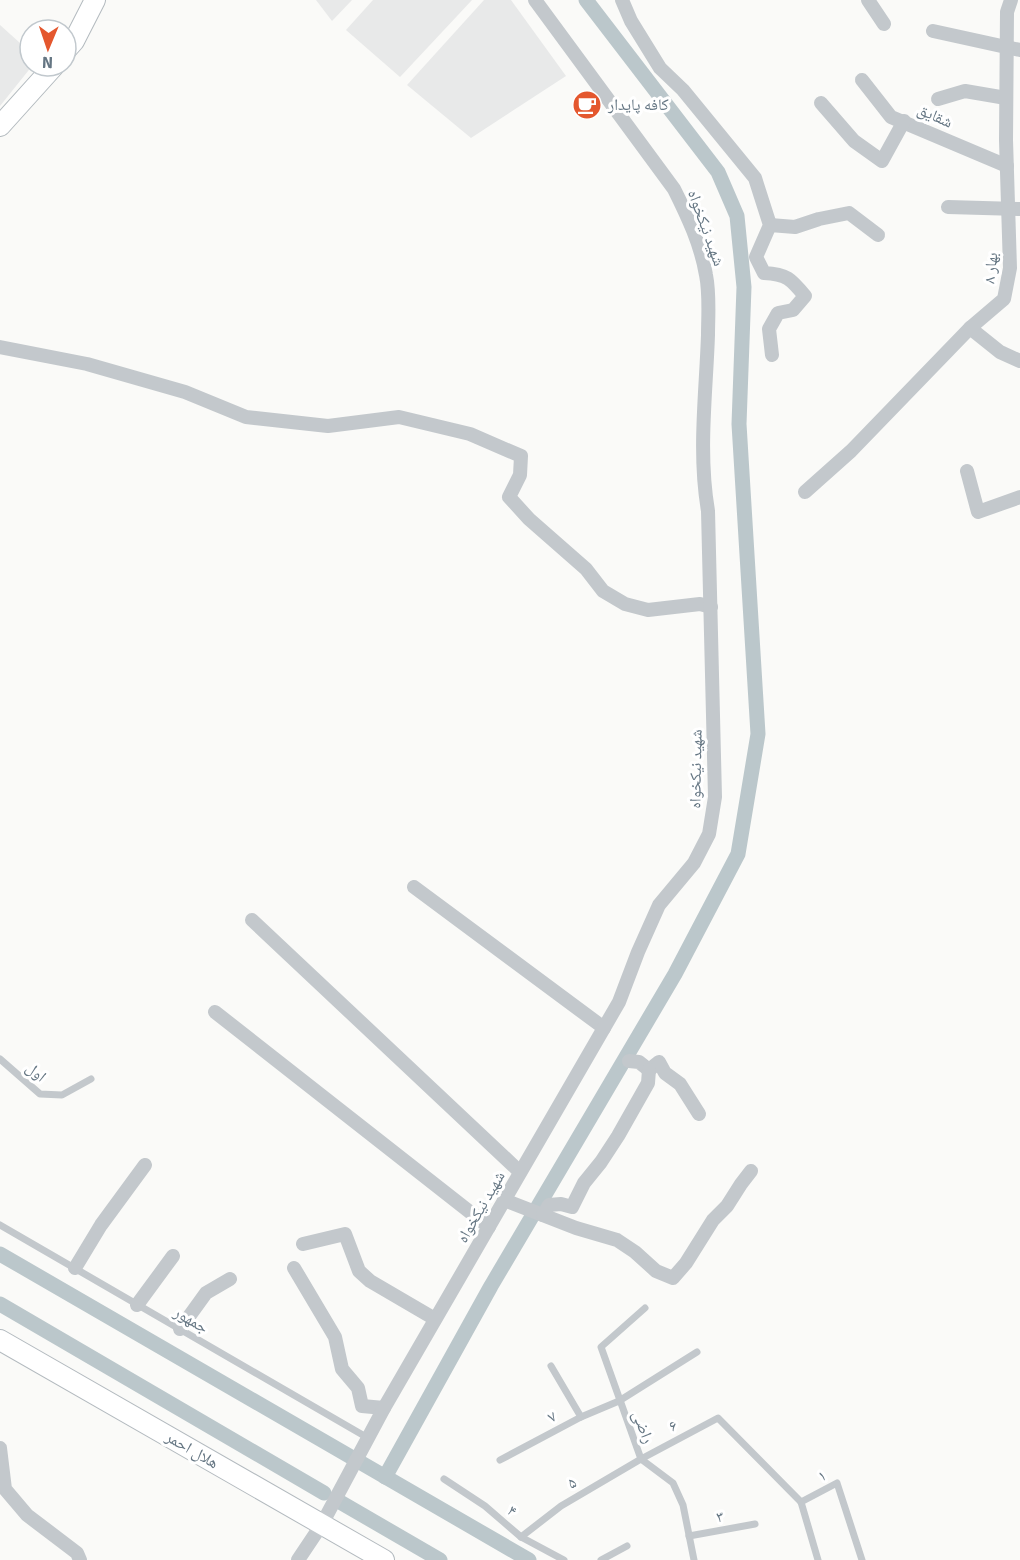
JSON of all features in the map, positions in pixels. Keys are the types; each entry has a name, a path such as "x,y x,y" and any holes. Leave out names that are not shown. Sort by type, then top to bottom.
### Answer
{"main road":[{"path":"78,33 95,0"},
{"path":"0,126 43,78"},
{"name":"هلال احمر","path":"0,1340 384,1560"}],"street":[{"name":"شهید نیکخواه","path":"298,1560 322,1524 384,1408 619,1002 659,905 694,863 709,834 715,797 708,510 704,483 703,441 707,354 707,277 688,216 675,189 535,0"},
{"path":"622,0 631,21 660,68 683,90 755,178 770,225 756,257 764,273 782,274 792,280 805,296 793,310 778,313 769,329 772,355"},
{"path":"868,0 884,24"},
{"name":"بهار ۸","path":"805,492 851,451 970,328 1004,299 1010,268 1014,209 1007,166 1006,140 1006,98 1014,49 1008,12 1011,0"},
{"path":"933,31 1014,49"},
{"name":"شقایق","path":"862,80 891,117 1007,166"},
{"path":"939,99 965,91 1006,98"},
{"path":"821,103 854,141 882,160 904,121"},
{"path":"1006,140 1020,142"},
{"path":"948,207 1014,209"},
{"path":"770,225 795,227 849,213 878,235"},
{"path":"970,328 999,352 1020,362"},
{"path":"0,347 110,371 185,392 246,417 328,426 399,417 470,434 521,456 520,475 509,497 529,519 586,569 603,591 625,604 648,610 700,604 711,608"},
{"path":"968,471 978,512 1020,497"},
{"path":"414,887 604,1028"},
{"path":"252,920 520,1172"},
{"path":"215,1012 489,1227"},
{"path":"629,1061 639,1062 649,1070"},
{"path":"537,1213 549,1205 561,1204 572,1207 584,1183 602,1162 648,1083 649,1070 658,1062 665,1073 680,1084 699,1114"},
{"path":"75,1268 101,1225 146,1165"},
{"path":"504,1200 591,1233 617,1240 635,1252 656,1271 674,1278 713,1220 727,1206 751,1171"},
{"path":"303,1244 345,1234 359,1271 370,1281 435,1319"},
{"path":"138,1305 173,1256"},
{"path":"294,1269 335,1337 342,1369 358,1388 362,1406 384,1408"},
{"path":"180,1329 206,1293 230,1279"},
{"path":"0,1448 5,1489 27,1515 77,1554 80,1560"}],"lane":[{"name":"اول","path":"0,1059 40,1094 62,1095 91,1079"},
{"name":"جمهور","path":"0,1225 368,1438"},
{"name":"راضی","path":"645,1308 601,1347 641,1459 673,1483 683,1505 694,1560"},
{"name":"۷","path":"500,1460 582,1417 619,1401 697,1352"},
{"path":"551,1366 582,1417"},
{"name":"۶","path":"641,1459 718,1418 801,1502"},
{"name":"۵","path":"521,1537 561,1506 641,1459"},
{"name":"۴","path":"444,1479 485,1506 521,1537 564,1560"},
{"name":"۱","path":"801,1502 837,1483 862,1560"},
{"path":"801,1502 818,1560"},
{"name":"۳","path":"689,1536 755,1524"},
{"path":"601,1560 627,1546"}],"shaded area":[{"path":"316,0 352,0 332,21"},
{"path":"373,0 472,0 400,77 346,30"},
{"path":"484,0 511,0 566,76 471,138 407,85"},
{"path":"0,25 18,41 18,78 22,78 0,106"}],"waterway":[{"path":"385,1477 491,1286 675,974 738,854 758,734 739,424 744,287 737,216 718,172 586,0"},
{"path":"0,1254 529,1560"},
{"path":"0,1304 324,1493"},
{"path":"340,1502 440,1560"}],"place":[{"name":"کافه پایدار","path":"587,105"}]}
